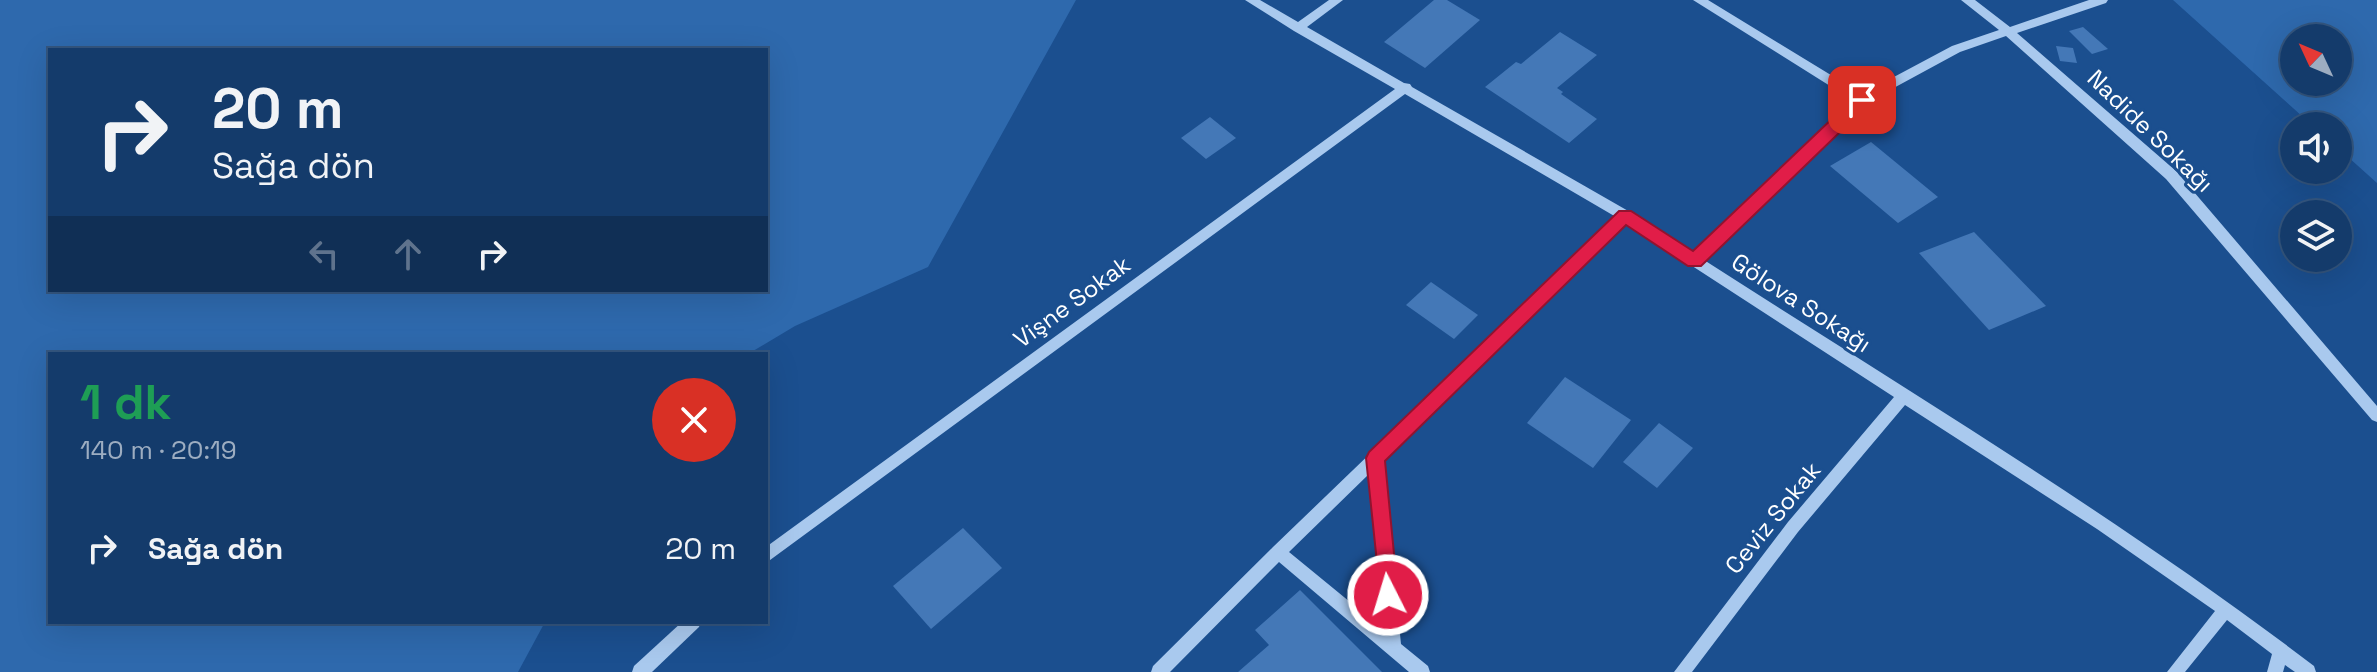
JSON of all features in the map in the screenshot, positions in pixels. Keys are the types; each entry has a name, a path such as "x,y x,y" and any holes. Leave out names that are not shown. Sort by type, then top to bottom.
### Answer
{"street":[{"name":"Gölova Sokağı","path":"1251,0 1625,216 2102,524 2226,609 2308,672"},
{"path":"1298,28 1337,0"},
{"path":"1699,0 1862,100"},
{"name":"Nadide Sokağı","path":"1967,0 2009,32 2171,175 2377,416"},
{"path":"1694,261 1862,100 1956,49 2102,0"},
{"name":"Vişne Sokak","path":"768,555 1406,87"},
{"path":"1159,672 1278,552 1625,216"},
{"name":"Ceviz Sokak","path":"1682,672 1793,527 1904,396"},
{"path":"1375,458 1393,649"},
{"path":"1278,552 1422,672"},
{"path":"2175,672 2226,609"},
{"path":"640,672 691,624"},
{"path":"2275,672 2281,651"}],"shaded area":[{"path":"0,0 1076,0 928,267 795,326 751,352 48,352 48,624 544,624 518,672 0,672"},
{"path":"2173,0 2377,0 2377,183 2352,161 2352,112 2297,112"}],"building":[{"path":"1434,0 1447,0 1480,20 1425,68 1384,42"},
{"path":"2083,27 2108,49 2092,54 2069,31"},
{"path":"1560,32 1597,55 1557,88 1597,119 1569,143 1485,87 1516,62 1521,64"},
{"path":"2056,46 2073,48 2077,63 2060,61"},
{"path":"1210,117 1236,138 1206,159 1181,138"},
{"path":"1871,142 1938,197 1898,223 1830,166"},
{"path":"1974,232 2046,306 1989,330 1919,253"},
{"path":"1431,282 1478,315 1454,339 1406,305"},
{"path":"1565,377 1631,420 1593,468 1527,423"},
{"path":"1659,423 1693,448 1657,488 1623,462"},
{"path":"963,528 1002,568 931,629 893,586"},
{"path":"1300,590 1382,672 1238,672 1269,645 1255,630"}],"route":[{"path":"1388,595 1375,458 1625,216 1694,261 1862,100"}]}
